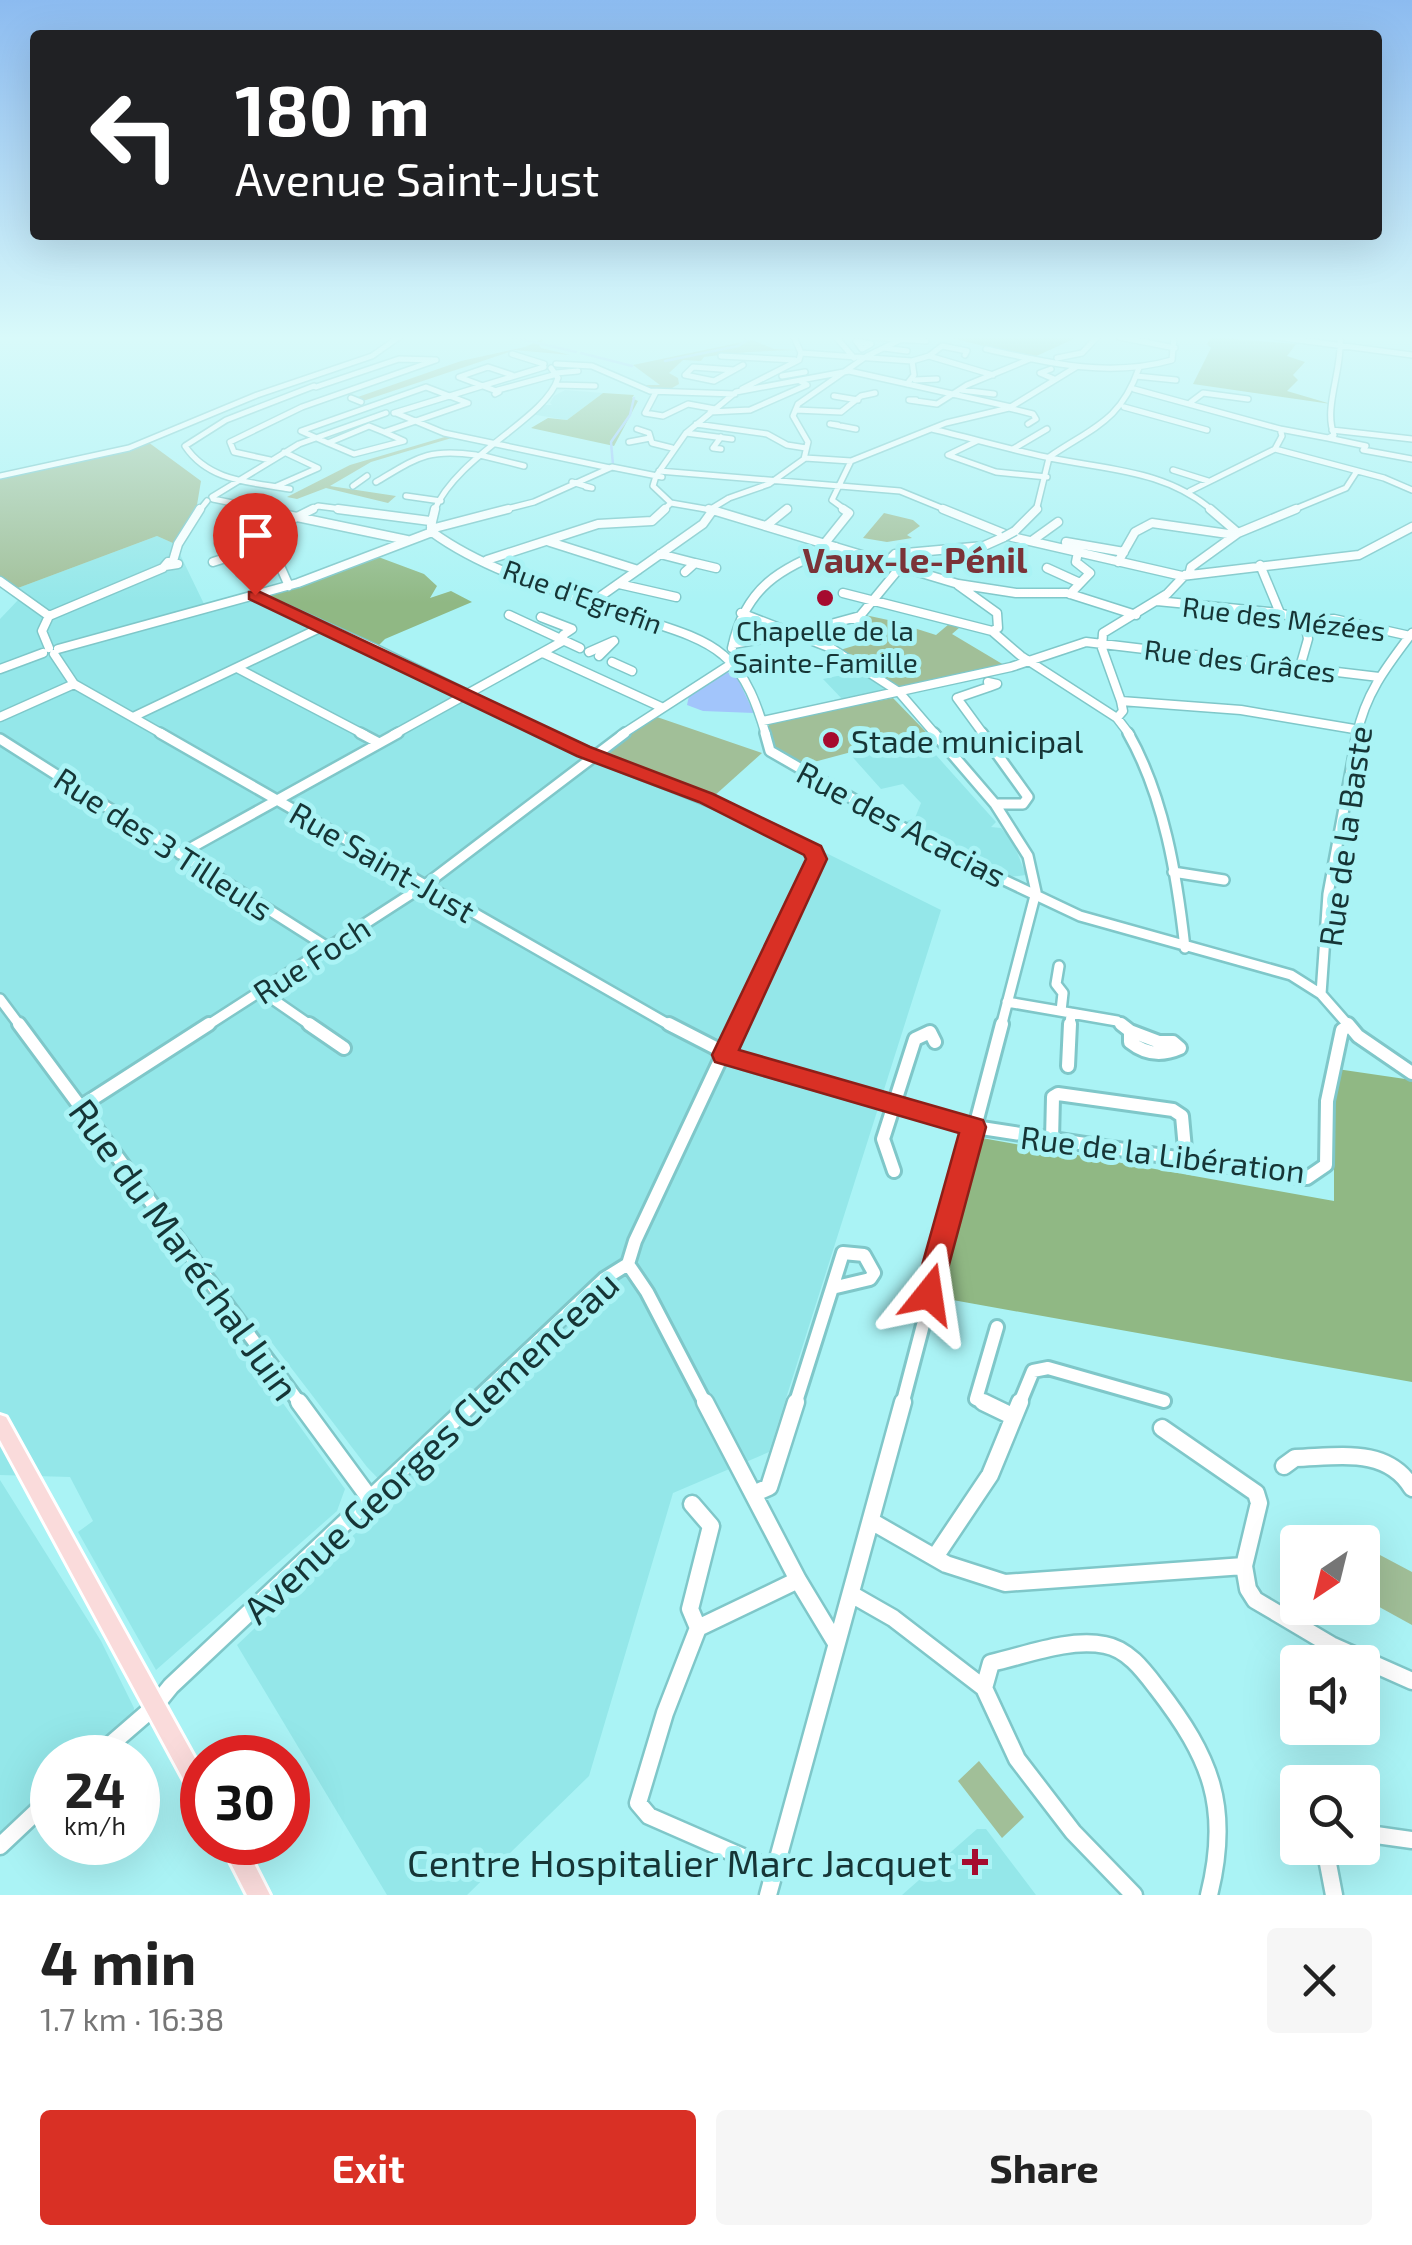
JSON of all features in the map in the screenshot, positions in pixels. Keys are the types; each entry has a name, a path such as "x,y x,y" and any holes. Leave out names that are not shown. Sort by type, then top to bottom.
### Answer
{"main road":[{"path":"0,1423 180,1752"},
{"path":"243,1865 259,1895"}],"street":[{"path":"0,476 145,442 187,425"},
{"path":"218,425 194,436 185,446 186,452 211,471 238,481 290,489"},
{"path":"261,425 238,436 229,446 238,454 270,460"},
{"path":"316,425 301,431 327,443 354,454 404,441 369,426 327,443"},
{"path":"51,651 40,634 41,624 48,616 169,564 178,538 196,523 202,503 284,452 346,425"},
{"path":"384,432 404,425"},
{"path":"426,425 444,434 609,468 911,493 1008,534 1124,552"},
{"path":"431,527 460,467 515,425"},
{"path":"694,425 672,448 653,486 671,503 712,510 958,584 1016,593 1070,594 1136,615"},
{"path":"706,425 767,434 787,445 806,448"},
{"path":"798,425 808,442 805,458"},
{"path":"840,425 856,430"},
{"path":"590,603 703,524 712,510 772,482 787,467 805,458 851,461 945,425"},
{"path":"1049,458 1103,425"},
{"path":"1190,425 1200,428"},
{"path":"1265,425 1366,446 1364,450 1412,455"},
{"path":"1328,438 1334,435 1330,425"},
{"path":"636,429 650,436 654,444 672,448"},
{"path":"932,429 1049,458 1116,468 1190,491 1237,534"},
{"path":"1013,449 1048,430"},
{"path":"1190,491 1274,449 1282,436 1280,430"},
{"path":"1332,430 1412,438"},
{"path":"629,442 662,432"},
{"path":"686,433 732,439"},
{"path":"721,438 713,448 721,449"},
{"path":"978,440 948,455 996,472 1046,477"},
{"path":"1274,449 1412,490"},
{"path":"353,486 364,478 377,484 411,461 442,450 524,466"},
{"path":"277,486 318,468 284,452"},
{"path":"888,561 895,554 984,546 1030,522 1043,498 1049,458"},
{"path":"825,543 850,513 832,500 851,461"},
{"path":"0,669 51,651 289,586 408,540 431,527 534,502 609,468"},
{"path":"1172,470 1209,481"},
{"path":"1185,948 1182,906 1144,766 1122,713 1101,644 1107,630 1158,601 1192,567 1237,534 1346,488 1358,471"},
{"path":"572,482 586,487"},
{"path":"289,586 288,573 282,566 236,555 220,544 222,537 246,526 275,528 333,496"},
{"path":"406,496 441,501"},
{"path":"211,499 408,540"},
{"path":"487,560 598,524 656,520 671,503"},
{"path":"318,506 395,517 431,527"},
{"path":"766,526 788,508"},
{"path":"341,521 351,513"},
{"path":"383,529 395,517"},
{"path":"1032,540 1058,522"},
{"path":"1118,562 1135,532 1152,523 1237,534"},
{"name":"Rue d'Egrefin","path":"431,527 446,543 590,603 674,630 724,655 732,664"},
{"path":"1070,544 1118,562 1187,575 1359,555 1412,527"},
{"path":"549,542 638,570"},
{"path":"763,720 748,685 732,664 741,613 752,598 799,564 836,547"},
{"path":"660,554 716,568"},
{"path":"214,562 236,555"},
{"path":"1070,594 1090,574 1076,562 1077,556"},
{"path":"254,582 240,573 262,561"},
{"path":"685,572 695,563"},
{"path":"733,644 854,618 902,565"},
{"path":"1260,565 1280,613"},
{"path":"1047,568 1080,583"},
{"path":"0,580 48,616"},
{"path":"618,584 676,597"},
{"path":"958,584 998,613 998,628 992,631"},
{"path":"843,593 992,631 1028,661 1122,713 1216,706 1360,730"},
{"path":"255,595 595,756"},
{"name":"Rue des Mézées","path":"1158,601 1280,613 1305,621 1334,619 1411,634"},
{"path":"741,613 832,648 898,692 995,804 1028,856 1036,892 768,1895"},
{"path":"509,615 632,671"},
{"path":"541,617 572,629 563,635 563,642"},
{"path":"854,618 881,637"},
{"path":"1300,666 1308,639 1305,621"},
{"path":"132,717 324,626"},
{"name":"Rue de la Baste","path":"1321,994 1328,894 1366,696 1411,634"},
{"path":"180,854 563,642"},
{"name":"Rue des Grâces","path":"763,720 1028,661 1044,657 1056,648 1086,642 1379,677"},
{"name":"Rue Saint-Just","path":"51,651 74,684 724,1055 894,1105"},
{"path":"543,653 661,707"},
{"name":"Rue Foch","path":"80,1107 425,885 661,707 732,664"},
{"path":"237,668 379,744"},
{"path":"0,718 74,684"},
{"path":"989,687 957,698 1028,797 1024,804 995,804"},
{"name":"Rue des Acacias","path":"763,720 770,751 947,853 1095,922 1283,972 1321,994"},
{"name":"Rue des 3 Tilleuls","path":"0,738 329,948"},
{"path":"951,752 994,746"},
{"name":"Avenue Georges Clemenceau","path":"122,1735 604,1279 628,1264 635,1241 816,855 802,844 706,798 595,756"},
{"path":"1173,872 1224,880"},
{"path":"1060,966 1056,984 1063,993 1066,1012 1068,1066"},
{"path":"261,991 344,1048"},
{"path":"1321,994 1347,1027 1412,1073"},
{"name":"Rue du Maréchal Juin","path":"0,999 370,1500"},
{"path":"1006,1002 1117,1020 1130,1031"},
{"name":"Rue de la Libération","path":"894,1105 973,1127 1302,1178 1318,1174 1326,1164 1328,1101 1342,1030 1347,1027"},
{"path":"894,1171 882,1139 915,1039 930,1032 935,1042"},
{"path":"1052,1140 1053,1097 1058,1094 1173,1110 1182,1116 1186,1160"},
{"path":"628,1264 648,1292 798,1580 836,1643"},
{"path":"754,1494 769,1487 832,1288"},
{"path":"997,1326 976,1398 1012,1416"},
{"path":"935,1557 990,1475 1012,1416 1038,1368 1164,1401"},
{"path":"1162,1428 1256,1494 1259,1504 1244,1566 1248,1589 1256,1600 1332,1645 1412,1681"},
{"path":"1284,1466 1296,1458 1384,1459 1399,1467 1412,1488"},
{"path":"692,1504 712,1526 690,1609 698,1628"},
{"path":"871,1521 886,1525 970,1576 1005,1584 1244,1566"},
{"path":"775,1871 648,1816 638,1803 665,1712 698,1628 798,1580"},
{"path":"851,1594 893,1618 984,1688 1018,1759 1072,1832 1134,1895"},
{"path":"984,1688 991,1663 1084,1644 1105,1644 1120,1650 1144,1671 1204,1752 1213,1774 1220,1838 1218,1865 1208,1895"},
{"path":"0,1846 30,1818"},
{"path":"1380,1836 1412,1840"},
{"path":"1329,1865 1334,1895"}],"shaded area":[{"path":"157,536 175,544 204,604 90,635 12,663 256,595 585,756 612,760 713,797 941,910 769,1452 673,1493 589,1776 467,1895 387,1895 310,1767 310,1735 291,1735 237,1645 395,1496 367,1467 266,1335 246,1352 345,1489 337,1511 156,1670 78,1532 93,1521 70,1477 0,1475 0,619 19,599 10,591"},
{"path":"861,671 888,688 887,693 844,701 823,679"},
{"path":"727,672 737,677 754,713 703,711 687,705 689,696"},
{"path":"918,735 996,822 991,827 1001,828 1013,842 1026,875 1009,877 899,824 915,818 921,803 903,784 881,789 848,752"},
{"path":"0,1480 101,1641 134,1708 133,1718 114,1735 30,1735 30,1814 0,1842"},
{"name":"Centre Hospitalier Marc Jacquet","path":"977,1829 986,1829 1036,1895 902,1895"}],"green space":[{"path":"535,425 625,425 614,446 531,428"},
{"path":"455,437 371,462 330,486 396,496 388,503 326,488 297,499 287,497 350,465"},
{"path":"148,442 201,481 194,523 178,535 175,544 157,536 10,591 0,583 0,475"},
{"path":"884,513 913,520 920,526 907,535 912,538 887,542 863,538"},
{"path":"373,555 424,574 437,586 430,598 451,591 472,602 385,639 377,647 262,595"},
{"path":"865,615 902,623 896,628 906,633 914,628 936,635 949,624 959,628 952,634 1004,665 899,689 840,650 883,637 858,618"},
{"name":"Stade municipal","path":"893,698 926,732 799,766 774,749 768,726 772,722"},
{"path":"654,716 762,753 713,797 612,760 609,751"},
{"path":"1337,1069 1412,1080 1412,1382 936,1297 982,1138 1334,1201"},
{"path":"1380,1555 1412,1572 1412,1625 1380,1607"},
{"path":"979,1761 1024,1817 1002,1838 958,1781"}],"waterway":[{"path":"613,465 611,442 623,425"}],"place":[{"name":"Chapelle de la Sainte-Famille","path":"825,598"},
{"name":"Stade municipal","path":"831,740"},
{"name":"Centre Hospitalier Marc Jacquet","path":"975,1862"}],"district":[{"name":"Vaux-le-Pénil","path":"915,559"}],"route":[{"path":"255,595 583,752 706,798 813,851 817,857 724,1055 973,1127 929,1294"}]}
